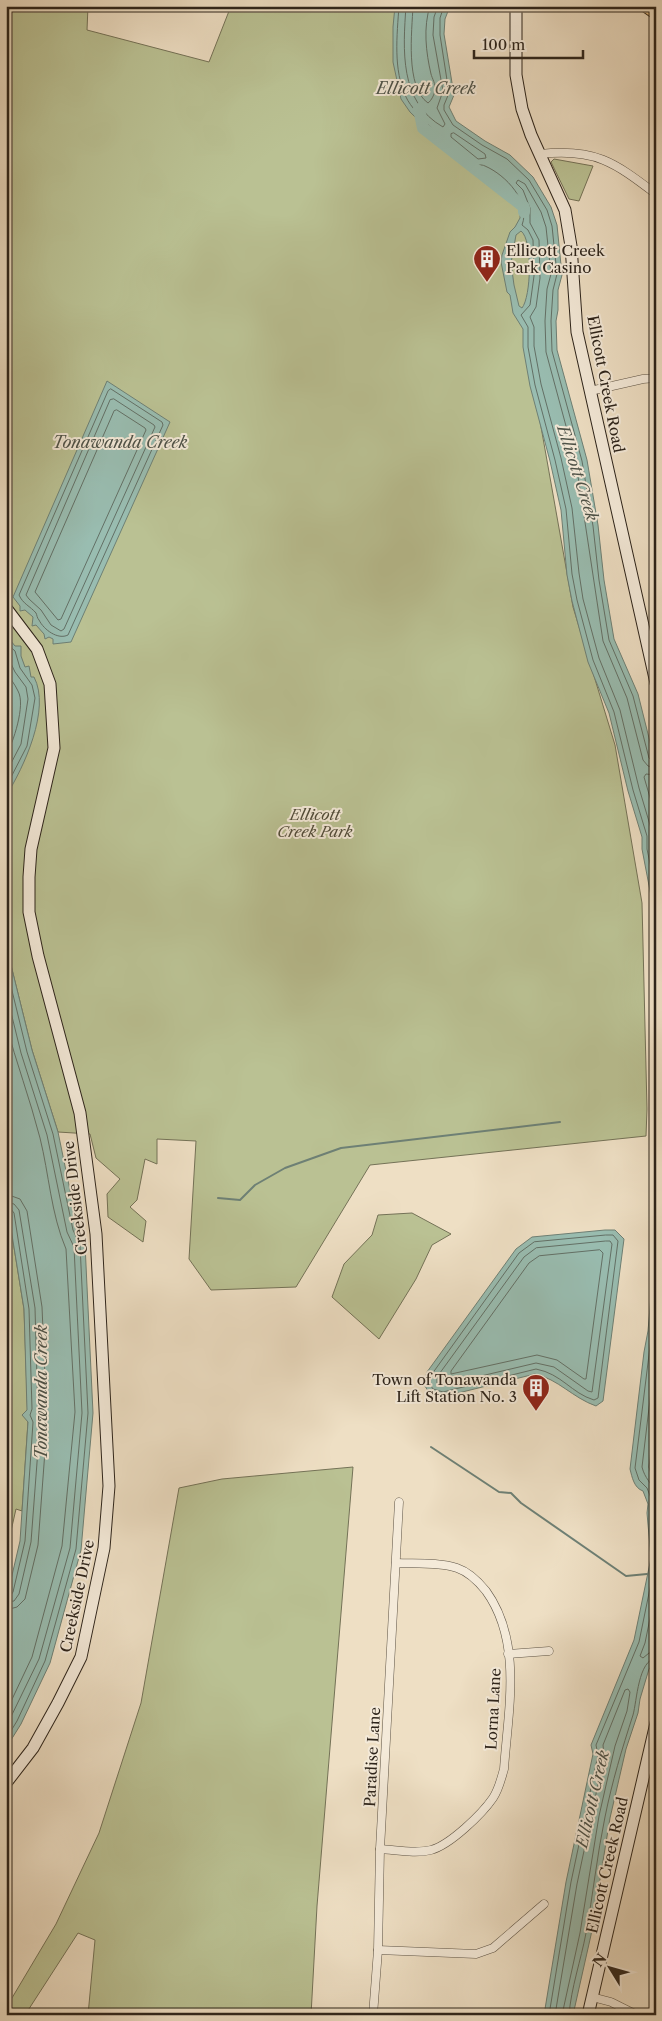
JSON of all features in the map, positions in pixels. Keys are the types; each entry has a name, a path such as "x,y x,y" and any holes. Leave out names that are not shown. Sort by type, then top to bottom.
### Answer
{"main road":[{"path":"646,6 656,13"}],"street":[{"name":"Ellicott Creek Road","path":"516,6 516,75 522,109 565,210 571,246 577,332 655,678"},
{"path":"540,154 574,152 599,157 622,168 656,194"},
{"path":"590,391 656,378"},
{"name":"Creekside Drive","path":"6,608 37,649 50,684 54,748 31,849 29,912 38,956 80,1113 96,1234 109,1486 104,1548 81,1657 58,1704 33,1748 6,1783"},
{"name":"Paradise Lane","path":"373,2015 378,1950 380,1849 399,1502"},
{"name":"Lorna Lane","path":"380,1849 420,1851 442,1846 484,1809 492,1799 501,1781 504,1769 510,1672 506,1638 496,1608 483,1587 474,1578 458,1568 448,1566 396,1563"},
{"path":"508,1654 549,1651"},
{"name":"Ellicott Creek Road","path":"588,2015 656,1723"},
{"path":"378,1950 476,1954 494,1948 544,1904"},
{"path":"592,1997 611,2002 637,2015"}],"green space":[{"name":"Ellicott Creek Park","path":"6,6 88,6 87,30 209,62 231,6 417,6 403,37 423,128 524,207 536,307 535,393 573,607 615,745 642,903 646,1136 370,1165 296,1287 211,1290 189,1259 196,1141 157,1139 157,1164 145,1159 137,1200 130,1207 146,1221 143,1242 108,1217 107,1194 120,1179 96,1158 90,1134 58,1132 32,1050 6,945"},
{"path":"554,159 593,166 579,201 569,199 551,162"},
{"path":"6,1198 24,1309 28,1422 22,1511 16,1509 11,1531 6,1534"},
{"path":"412,1213 451,1234 432,1245 416,1279 379,1339 332,1297 344,1264 372,1235 378,1215"},
{"path":"353,1467 317,1906 311,2015 88,2015 95,1940 78,1933 25,2015 6,2015 6,2008 56,1924 99,1833 141,1703 179,1488 222,1479"}],"water":[{"name":"Ellicott Creek","path":"395,6 450,6 445,19 444,34 454,95 449,107 456,121 510,155 533,177 551,207 557,225 562,275 558,290 557,350 587,460 614,639 638,694 656,766 656,943 651,896 642,849 642,837 628,791 609,713 588,662 572,601 567,575 561,510 530,386 523,347 523,329 513,313 501,262 510,232 520,218 520,212 513,196 504,185 482,170 475,170 453,154 410,112 401,99 393,62","holes":["521,231 525,236 529,256 529,281 522,308 519,306 511,263 516,235"]},
{"name":"Tonawanda Creek","path":"107,381 170,422 71,642 53,644 53,639 49,637 45,639 44,634 36,625 32,626 33,617 25,610 20,611 20,606 13,597"},
{"path":"6,635 15,646 21,646 21,656 25,667 29,666 31,677 34,677 38,690 39,705 33,738 20,770 6,796"},
{"path":"6,945 32,1050 58,1132 78,1229 85,1244 93,1413 81,1550 50,1663 21,1724 6,1748 6,1601 20,1541 28,1422 22,1415 27,1410 24,1309 6,1198"},
{"path":"656,975 656,1226 654,1136"},
{"path":"615,1230 624,1239 603,1401 596,1406 588,1403 551,1380 535,1374 442,1397 430,1394 423,1383 427,1372 516,1249 532,1237"},
{"name":"Ellicott Creek","path":"656,1236 656,1661 649,1669 638,1713 626,1749 610,1818 591,1935 573,2015 544,2015 566,1882 593,1754 591,1745 634,1640 651,1558 648,1504 643,1491 634,1482 630,1469 648,1331"}],"waterway":[{"name":"Ellicott Creek","path":"419,109 423,128 524,207 524,212"},
{"path":"218,1198 240,1200 255,1185 285,1168 341,1148 560,1122"},
{"path":"431,1447 499,1492 511,1493 521,1503 626,1576 647,1574"}],"place":[{"name":"Ellicott Creek Park Casino","path":"487,283"},
{"name":"Town of Tonawanda Lift Station No. 3","path":"536,1412"}]}
